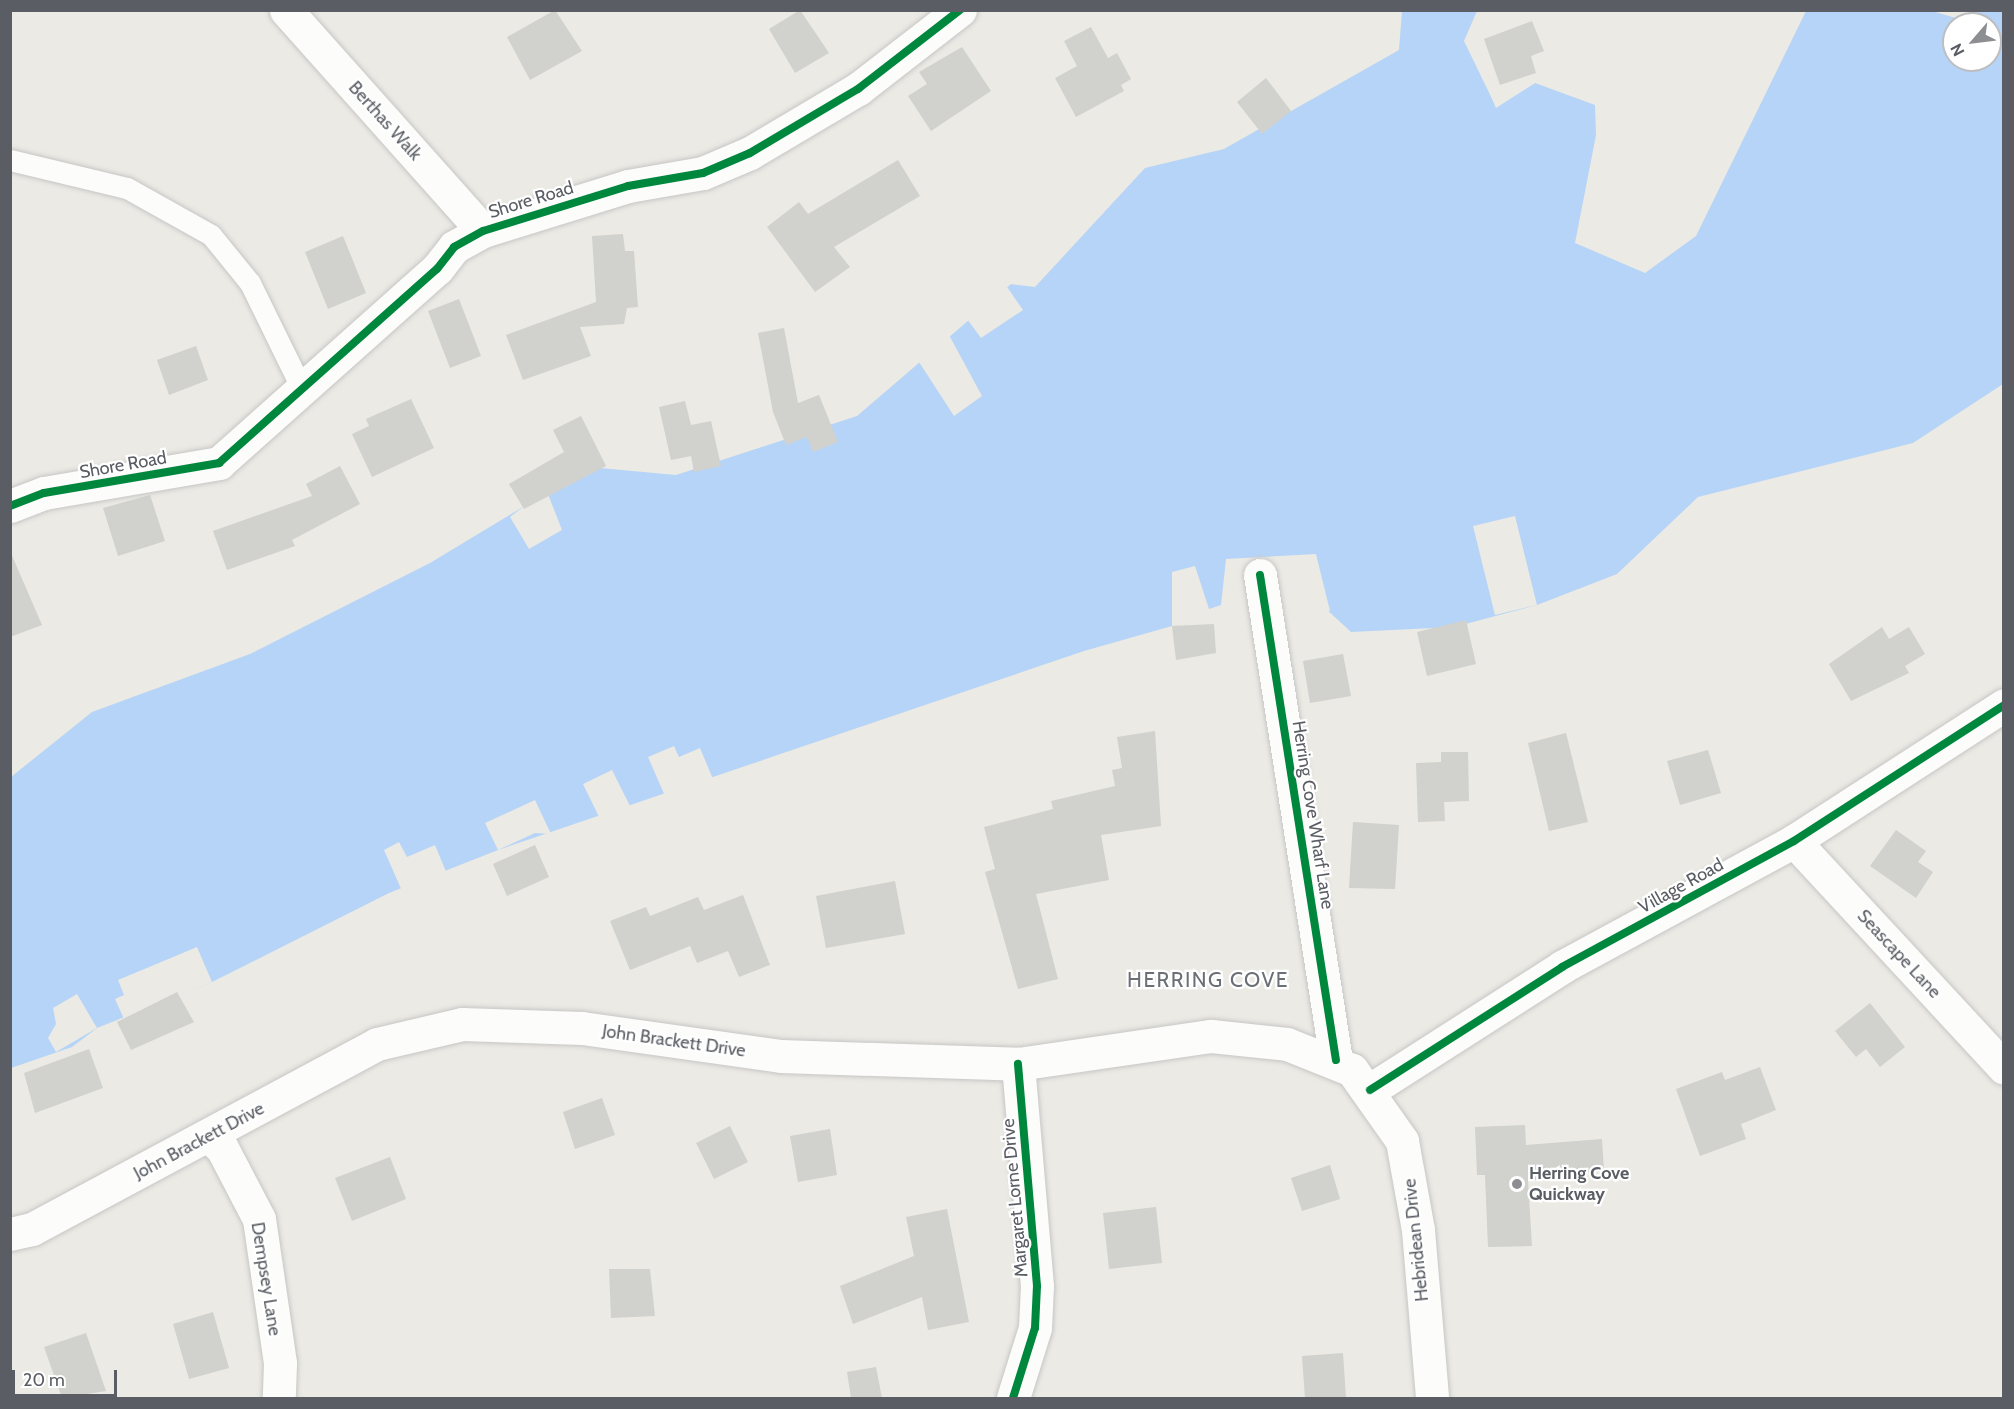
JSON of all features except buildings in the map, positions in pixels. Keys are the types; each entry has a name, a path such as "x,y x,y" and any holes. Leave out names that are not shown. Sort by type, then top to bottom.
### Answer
{"street":[{"name":"Berthas Walk","path":"286,10 483,231"},
{"name":"Shore Road","path":"10,506 44,493 219,463 240,439 260,432 301,387 437,268 454,247 483,231 628,186 703,173 750,153 858,89 960,10"},
{"name":"Herring Cove Wharf Lane","path":"1260,575 1336,1060"},
{"name":"Village Road","path":"1370,1090 1562,967 1794,841 2004,705"},
{"name":"Seascape Lane","path":"1794,841 2004,1068"},
{"name":"John Brackett Drive","path":"10,1234 32,1229 210,1137 376,1044 490,1022 582,1028 781,1056 1017,1064 1211,1036 1287,1044 1336,1060 1370,1090"},
{"name":"Margaret Lorne Drive","path":"1014,1398 1035,1328 1037,1286 1017,1064"},
{"name":"Hebridean Drive","path":"1370,1090 1402,1141 1410,1178 1432,1398"},
{"name":"Dempsey Lane","path":"210,1137 222,1148 259,1219 280,1362 279,1398"}],"lane":[{"path":"10,160 127,188 211,235 250,283 301,387"}],"water":[{"path":"1402,11 1477,11 1464,41 1496,107 1535,83 1595,105 1596,135 1575,243 1645,273 1696,236 1806,11 2003,11 2003,384 1913,443 1698,497 1617,574 1537,605 1454,627 1351,632 1324,607 1172,626 1084,651 498,850 389,893 212,982 97,1028 72,1047 11,1068 11,777 92,712 250,654 430,563 589,467 676,475 857,416 1011,284 1035,287 1145,168 1224,149 1399,50"}],"pier":[{"path":"1932,11 1973,11 1942,12 1942,14"},
{"path":"1469,44 1497,103 1534,80 1549,85 1535,83 1496,108"},
{"path":"1005,284 1023,310 981,338 967,319"},
{"path":"949,335 982,396 954,416 919,362"},
{"path":"546,489 562,530 529,549 510,517"},
{"path":"1515,516 1537,605 1495,615 1473,526"},
{"path":"1316,554 1330,611 1172,626 1172,572 1195,566 1209,609 1221,605 1226,559"},
{"path":"674,746 679,757 700,748 713,779 665,796 648,757"},
{"path":"612,770 631,808 600,819 583,784"},
{"path":"535,800 551,834 535,833 498,850 485,823"},
{"path":"399,842 407,857 435,845 447,874 402,891 384,850"},
{"path":"197,947 212,982 124,1019 115,999 124,995 118,980"},
{"path":"77,994 97,1028 56,1052 48,1038 56,1024 53,1008"}],"cycle path":[{"path":"10,506 44,493 219,463 437,269 454,247 483,231 628,186 703,173 750,153 858,89 960,10"},
{"path":"1260,575 1336,1060"},
{"path":"1370,1090 1562,967 1794,841 2004,705"},
{"path":"1013,1398 1035,1328 1037,1286 1018,1064"}],"place":[{"name":"Herring Cove Quickway","path":"1517,1184"}],"district":[{"name":"HERRING COVE","path":"1208,980"}]}
